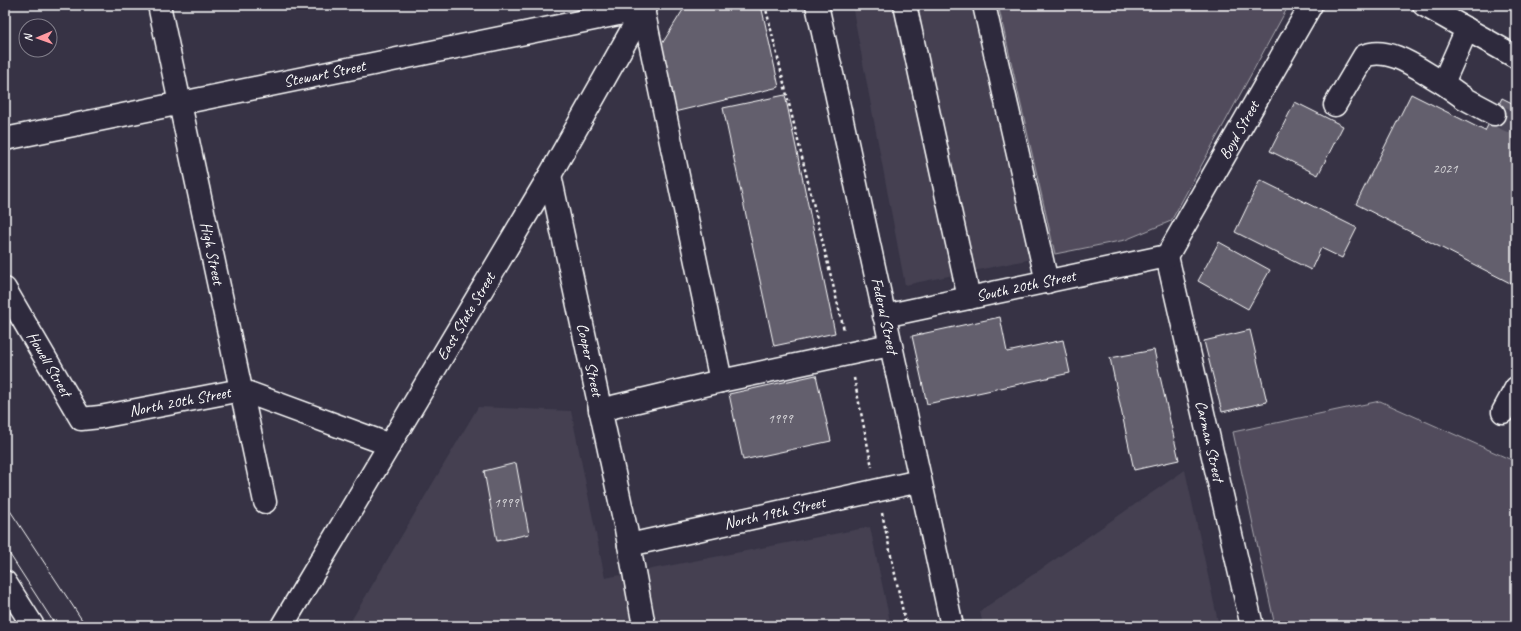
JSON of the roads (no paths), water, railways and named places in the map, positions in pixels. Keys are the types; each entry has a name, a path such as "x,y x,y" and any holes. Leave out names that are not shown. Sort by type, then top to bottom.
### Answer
{"street":[{"name":"High Street","path":"159,5 265,502"},
{"name":"Federal Street","path":"816,5 952,626"},
{"path":"905,5 969,298"},
{"path":"984,5 1047,282"},
{"name":"Boyd Street","path":"1167,256 1311,5"},
{"path":"1424,5 1516,57"},
{"name":"Stewart Street","path":"5,139 644,7"},
{"path":"644,7 721,381"},
{"name":"East State Street","path":"282,626 550,175 644,7"},
{"path":"1443,83 1467,29"},
{"path":"1335,105 1364,56 1371,53 1382,53 1395,57 1443,83 1464,98 1494,114"},
{"name":"Cooper Street","path":"550,175 629,545 644,626"},
{"name":"South 20th Street","path":"884,316 1167,256"},
{"name":"Carman Street","path":"1167,256 1252,626"},
{"name":"Howell Street","path":"5,289 82,419"},
{"path":"600,410 721,381 890,345"},
{"path":"1503,412 1516,388"},
{"name":"North 20th Street","path":"82,419 100,417 241,390 390,445"},
{"name":"North 19th Street","path":"629,545 920,482"},
{"path":"5,582 33,626"}],"tunnel":[{"path":"1494,114 1516,124"}],"tram line":[{"path":"5,503 86,626"},
{"path":"5,547 56,626"}]}
